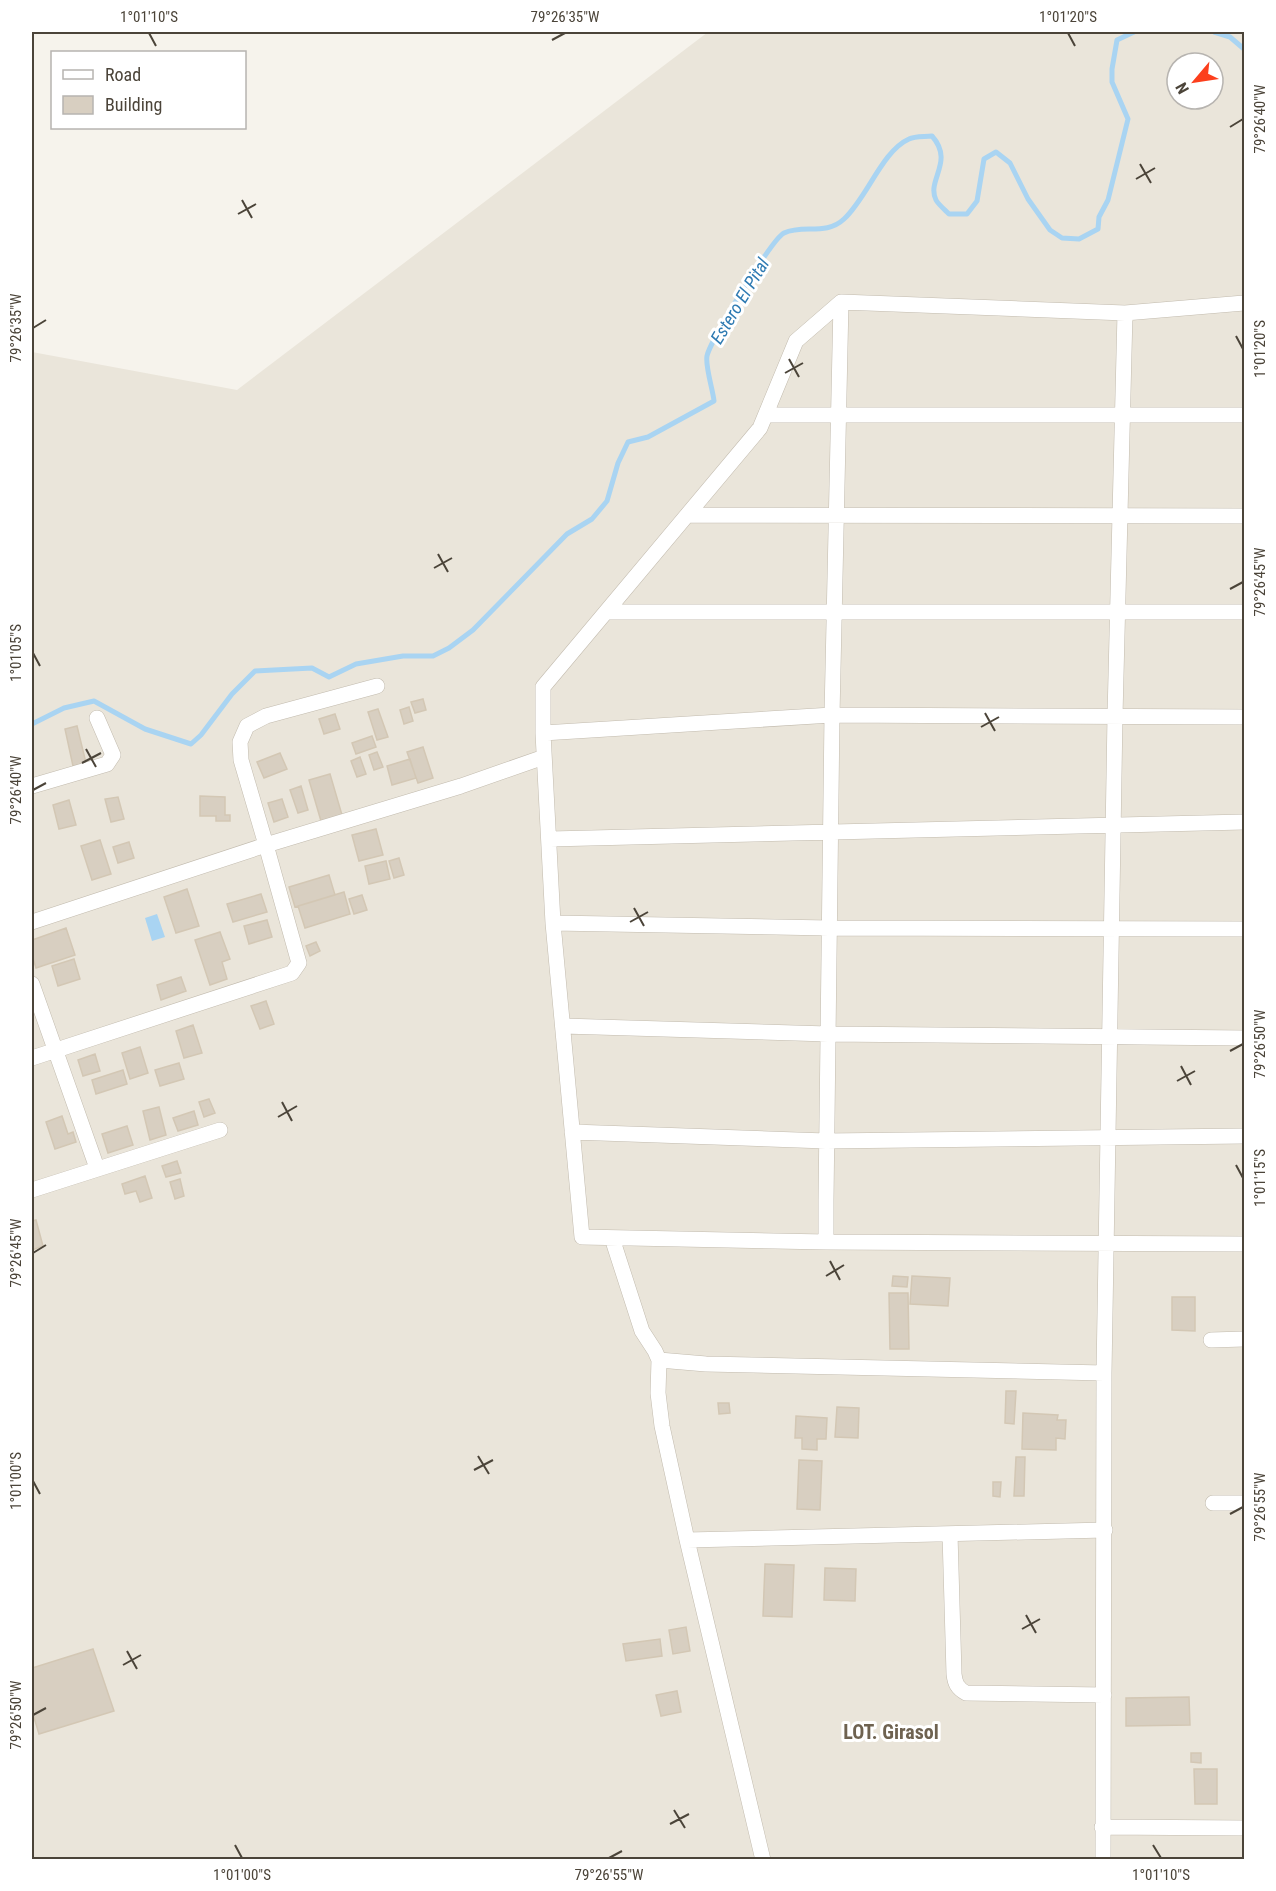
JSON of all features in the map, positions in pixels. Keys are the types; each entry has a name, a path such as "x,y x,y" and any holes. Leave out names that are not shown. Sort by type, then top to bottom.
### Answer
{"street":[{"path":"826,1242 832,715 842,302"},
{"path":"1245,303 1125,313 842,302 796,341 760,428 543,687 544,757 553,923 582,1237 826,1242 1245,1244"},
{"path":"1103,1860 1104,1373 1115,716 1125,313"},
{"path":"766,415 1245,415"},
{"path":"687,515 1245,516"},
{"path":"606,612 1245,612"},
{"path":"32,1058 292,973 299,963 241,760 240,742 247,726 266,716 376,686"},
{"path":"543,733 832,715 1245,717"},
{"path":"32,786 107,764 112,759 113,755 97,718"},
{"path":"32,922 266,845 461,786 544,757"},
{"path":"550,839 830,834 1245,822"},
{"path":"553,923 829,928 1245,929"},
{"path":"32,984 97,1168"},
{"path":"562,1026 828,1034 1245,1038"},
{"path":"32,1190 220,1130"},
{"path":"572,1132 826,1141 1245,1136"},
{"path":"612,1238 642,1332 659,1360 658,1393 662,1426 763,1860"},
{"path":"1211,1340 1245,1339"},
{"path":"659,1360 705,1364 1104,1373"},
{"path":"1213,1503 1245,1503"},
{"path":"687,1540 1105,1530"},
{"path":"950,1534 954,1674 955,1683 959,1689 966,1693 1104,1695"},
{"path":"1102,1827 1245,1828"}],"shaded area":[{"path":"708,32 1244,32 1244,1859 32,1859 32,352 237,390"}],"water":[{"path":"157,914 165,937 152,941 145,918"}],"building":[{"path":"423,699 426,710 415,713 411,702"},
{"path":"409,707 413,721 404,724 400,710"},
{"path":"378,709 388,737 377,740 368,712"},
{"path":"335,714 340,729 324,734 319,719"},
{"path":"77,726 86,763 73,766 65,729"},
{"path":"372,736 376,747 356,754 352,743"},
{"path":"423,747 433,778 418,783 407,752"},
{"path":"377,752 383,767 374,770 369,755"},
{"path":"280,753 287,769 264,778 257,762"},
{"path":"360,757 366,774 357,777 351,761"},
{"path":"410,759 416,778 392,785 387,766"},
{"path":"330,774 342,815 321,821 309,780"},
{"path":"301,786 308,810 298,813 290,790"},
{"path":"200,796 225,797 225,815 230,815 230,821 216,821 216,816 200,816"},
{"path":"118,797 124,819 111,822 105,799"},
{"path":"282,799 288,817 274,822 268,803"},
{"path":"69,800 76,825 59,829 53,805"},
{"path":"376,829 383,855 359,861 352,835"},
{"path":"100,840 111,874 92,880 81,846"},
{"path":"129,842 134,858 118,863 113,847"},
{"path":"399,858 404,875 394,878 389,861"},
{"path":"386,861 390,879 369,884 365,866"},
{"path":"329,875 335,895 295,907 289,887"},
{"path":"187,889 199,926 176,933 164,897"},
{"path":"344,892 350,914 305,928 298,906"},
{"path":"261,894 267,912 233,922 227,904"},
{"path":"362,895 367,910 354,914 349,899"},
{"path":"267,920 272,937 249,944 244,926"},
{"path":"66,928 75,955 36,968 32,955 32,940"},
{"path":"220,932 230,959 222,962 227,979 210,985 195,940"},
{"path":"316,942 320,951 310,956 306,946"},
{"path":"74,959 80,979 58,986 52,966"},
{"path":"181,977 186,991 161,1000 157,985"},
{"path":"266,1001 274,1024 260,1029 251,1006"},
{"path":"193,1025 202,1053 184,1058 176,1031"},
{"path":"140,1047 148,1073 130,1079 122,1053"},
{"path":"95,1054 100,1071 83,1076 78,1060"},
{"path":"179,1063 184,1079 160,1086 155,1070"},
{"path":"123,1070 127,1084 96,1094 92,1080"},
{"path":"209,1099 215,1113 204,1117 199,1102"},
{"path":"159,1107 166,1135 150,1140 143,1111"},
{"path":"194,1111 198,1125 178,1131 173,1118"},
{"path":"62,1116 68,1134 73,1132 76,1142 55,1149 46,1122"},
{"path":"127,1126 133,1145 108,1153 102,1134"},
{"path":"177,1161 181,1173 166,1177 162,1166"},
{"path":"145,1176 152,1198 140,1202 136,1191 125,1194 122,1184"},
{"path":"180,1179 184,1196 175,1199 170,1182"},
{"path":"36,1220 43,1246 32,1250 32,1221"},
{"path":"893,1276 908,1277 907,1287 892,1286"},
{"path":"912,1276 950,1278 948,1306 910,1304"},
{"path":"889,1293 908,1293 909,1349 890,1349"},
{"path":"1172,1297 1195,1297 1195,1331 1172,1330"},
{"path":"1006,1391 1016,1391 1014,1424 1005,1423"},
{"path":"718,1403 729,1403 730,1413 719,1414"},
{"path":"837,1407 859,1408 858,1438 835,1437"},
{"path":"1023,1413 1058,1415 1057,1420 1066,1420 1065,1439 1056,1438 1056,1450 1022,1449"},
{"path":"796,1416 827,1418 826,1439 817,1439 817,1450 802,1449 802,1438 795,1438"},
{"path":"1016,1457 1025,1457 1024,1496 1014,1496"},
{"path":"799,1460 822,1461 820,1510 797,1509"},
{"path":"993,1482 1001,1482 1000,1497 993,1496"},
{"path":"765,1564 794,1565 792,1617 763,1616"},
{"path":"825,1568 856,1569 855,1601 824,1600"},
{"path":"686,1627 690,1651 673,1654 669,1630"},
{"path":"660,1639 662,1656 626,1661 623,1644"},
{"path":"93,1649 114,1711 39,1734 32,1711 32,1668"},
{"path":"677,1691 681,1712 661,1716 656,1695"},
{"path":"1189,1697 1190,1725 1126,1726 1126,1698"},
{"path":"1191,1753 1201,1753 1201,1763 1191,1762"},
{"path":"1194,1769 1217,1769 1217,1804 1195,1804"}],"waterway":[{"name":"Estero El Pital","path":"32,724 64,708 94,701 145,729 191,744 201,735 232,694 255,671 312,668 329,677 356,664 403,656 433,656 449,648 473,630 567,534 592,519 607,501 618,463 628,442 648,437 714,401 707,356 730,312 777,239 784,233 799,229 822,229 844,219 899,145 911,138 932,136 941,154 934,193 937,202 949,214 967,214 977,201 984,159 996,152 1010,163 1028,199 1050,230 1062,238 1079,239 1098,229 1099,217 1108,200 1128,119 1112,82 1117,40 1134,32"},
{"name":"Estero El Pital","path":"1214,32 1230,37 1244,49"}],"district":[{"name":"LOT. Girasol","path":"891,1732"}]}
